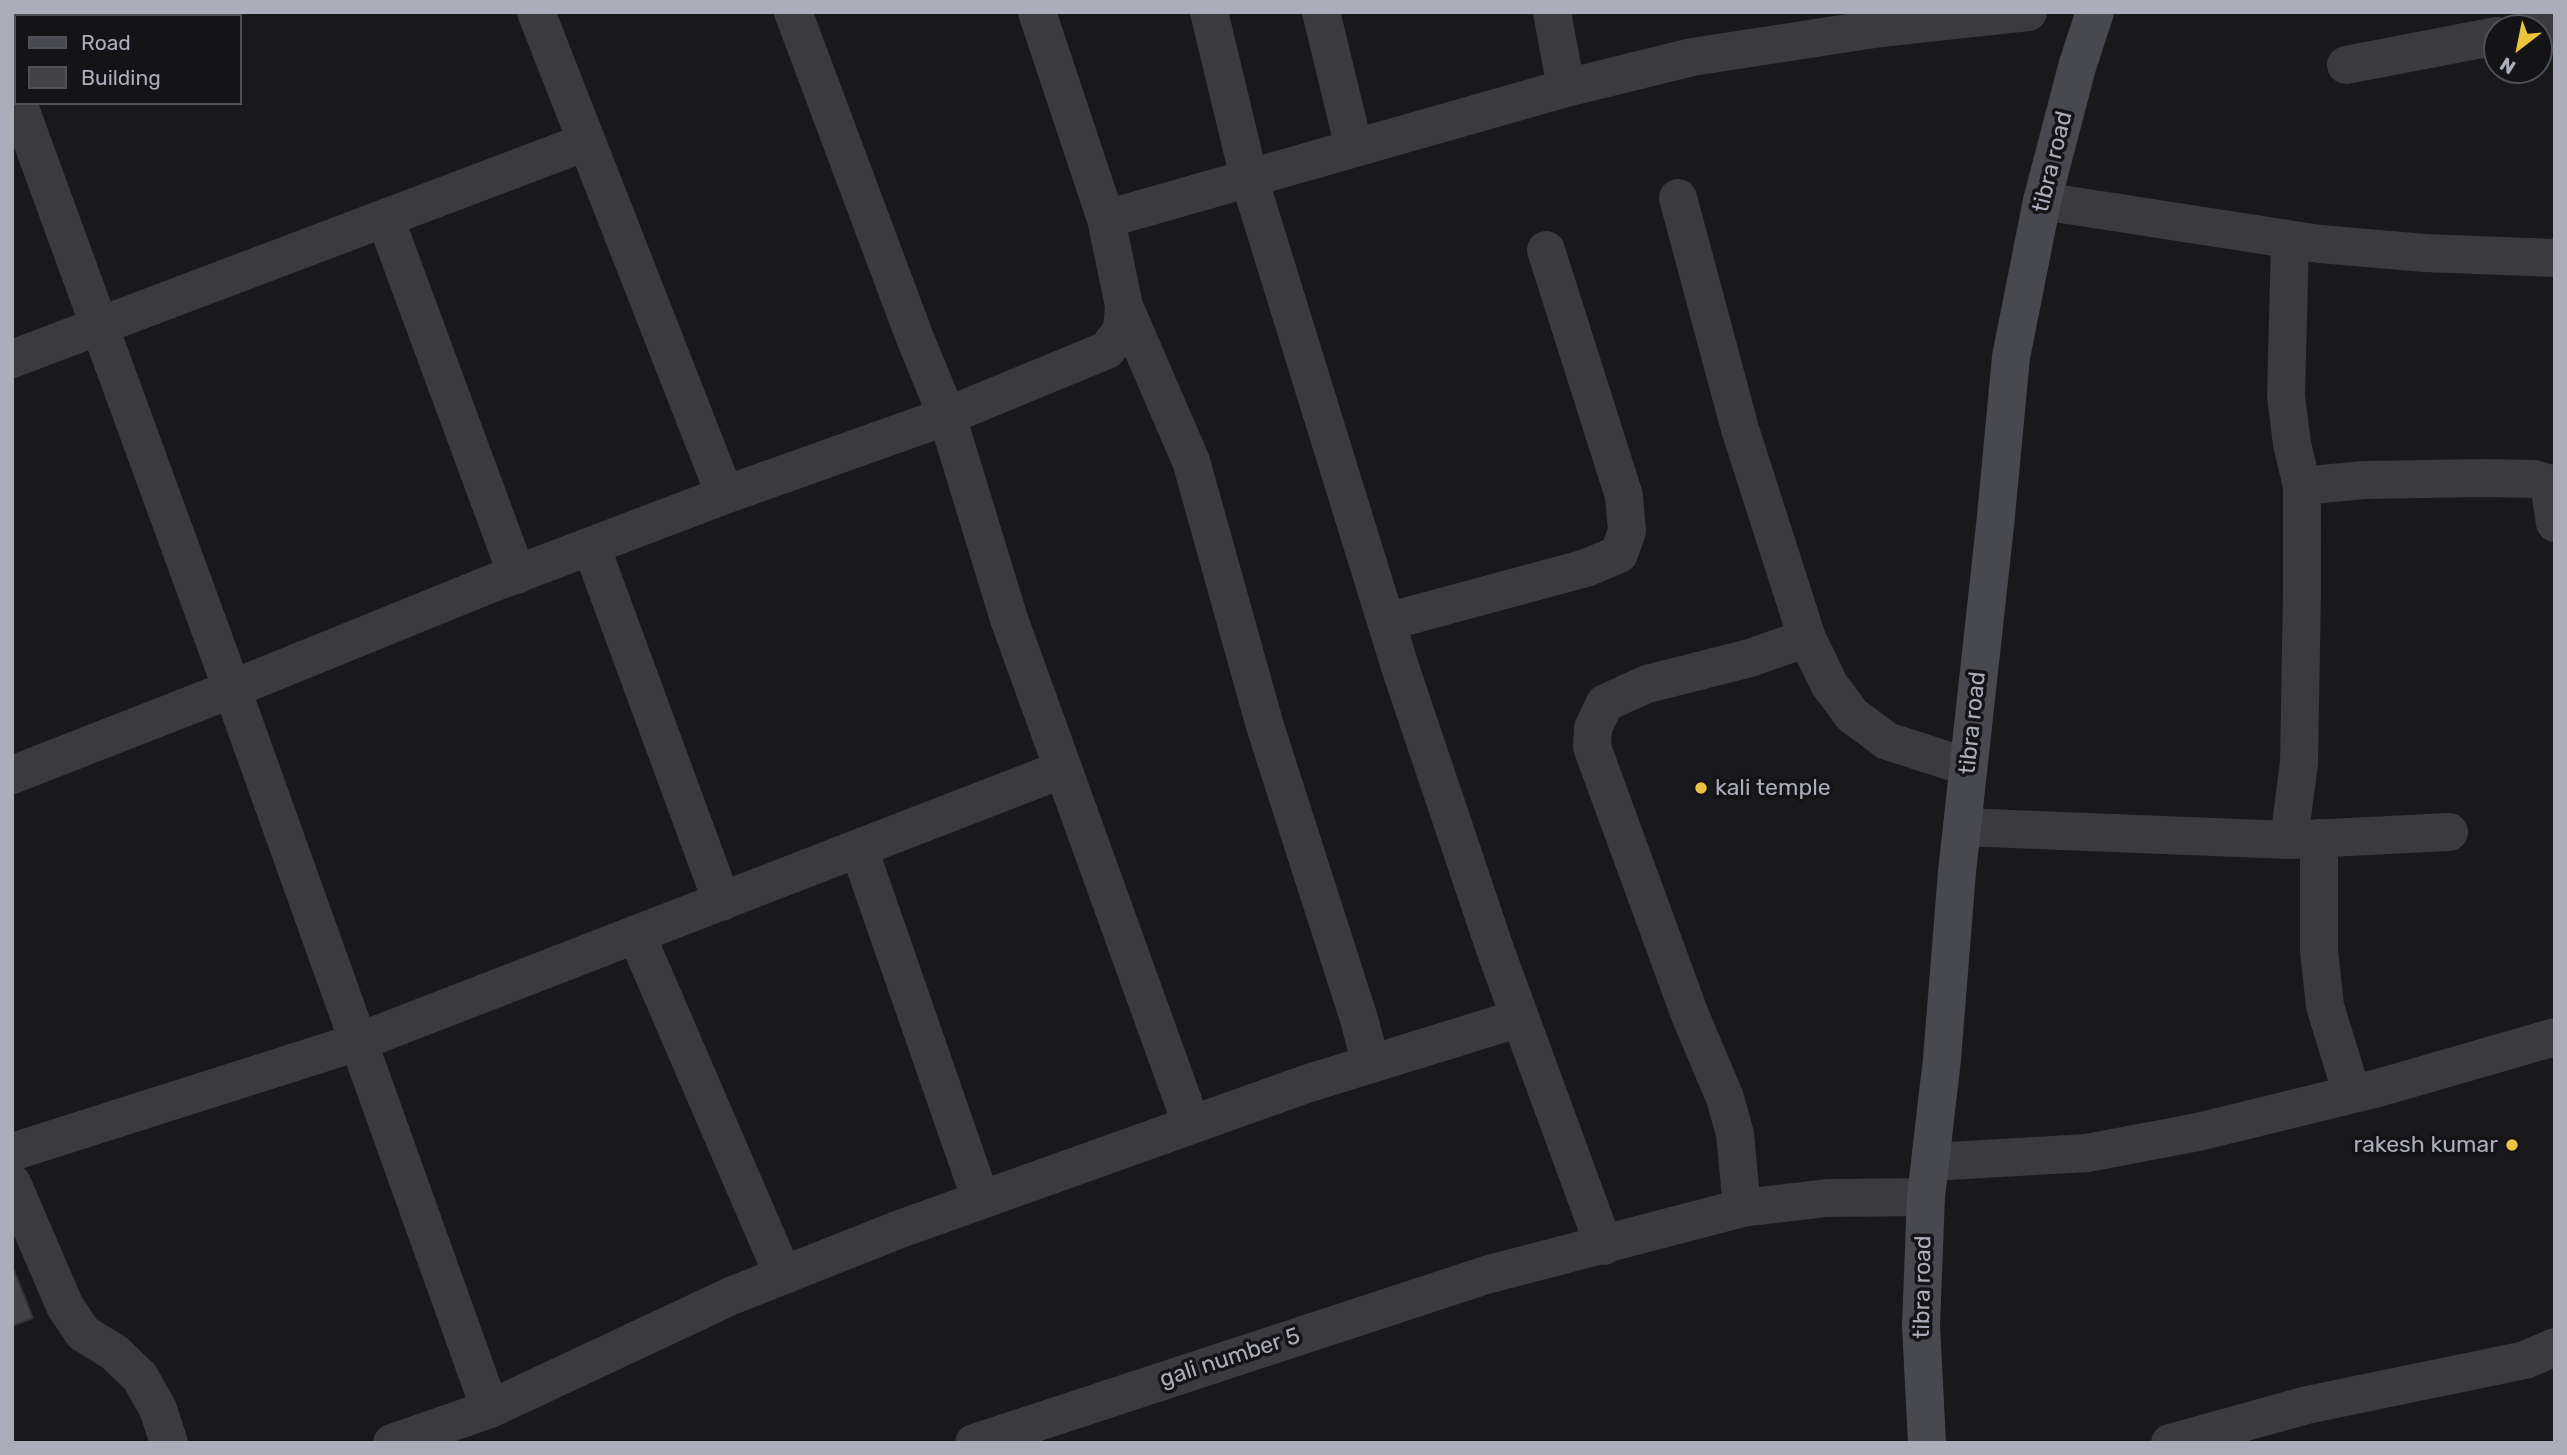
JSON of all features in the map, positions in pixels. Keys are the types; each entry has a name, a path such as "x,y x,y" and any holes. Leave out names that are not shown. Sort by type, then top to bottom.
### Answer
{"street":[{"path":"536,12 725,495"},
{"path":"793,12 915,338 947,416 1009,619 1191,1124"},
{"path":"1037,12 1106,219 1124,306 1191,461 1265,726 1371,1064"},
{"path":"1209,12 1249,178 1386,622 1487,927 1604,1246"},
{"path":"1321,12 1354,148"},
{"path":"1552,12 1566,88"},
{"path":"1106,219 1566,88 1692,57 1881,28 2028,12"},
{"name":"tibra road","path":"1932,1442 1921,1325 1928,1179 2011,357 2042,201 2077,67 2095,12"},
{"path":"2346,65 2483,39"},
{"path":"19,105 101,326 490,1409"},
{"path":"12,359 586,142"},
{"path":"1678,198 1740,429 1807,638 1829,684 1852,715 1887,741 1968,767"},
{"path":"2042,201 2290,240 2425,253 2555,258"},
{"path":"385,218 517,575"},
{"path":"2290,240 2286,396 2292,443 2302,486 2299,763 2304,839 2325,1006 2353,1094"},
{"path":"1386,622 1586,568 1619,554 1627,531 1624,496 1546,250"},
{"path":"12,775 591,546 947,416 1107,350 1122,330 1124,306"},
{"path":"2302,486 2362,480 2533,479 2552,484 2555,523"},
{"path":"591,546 722,902"},
{"path":"1742,1208 1735,1134 1726,1098 1690,1015 1592,747 1593,728 1605,704 1647,684 1750,658 1807,638"},
{"path":"12,1152 359,1042 1063,769"},
{"path":"1962,827 2304,839 2449,832"},
{"path":"859,849 981,1200"},
{"path":"636,934 783,1275"},
{"path":"392,1443 490,1409 731,1296 981,1200 1306,1084 1520,1018"},
{"name":"gali number 5","path":"974,1443 1486,1275 1742,1208 1827,1198 2198,1132 2353,1094 2555,1037"},
{"path":"12,1183 65,1307 83,1333 115,1353 140,1377 158,1409 169,1443"},
{"path":"2170,1443 2307,1405 2525,1360 2555,1347"}],"building":[{"path":"12,1265 33,1318 12,1326"}],"place":[{"name":"kali temple","path":"1701,788"},
{"name":"rakesh kumar","path":"2512,1145"}]}
